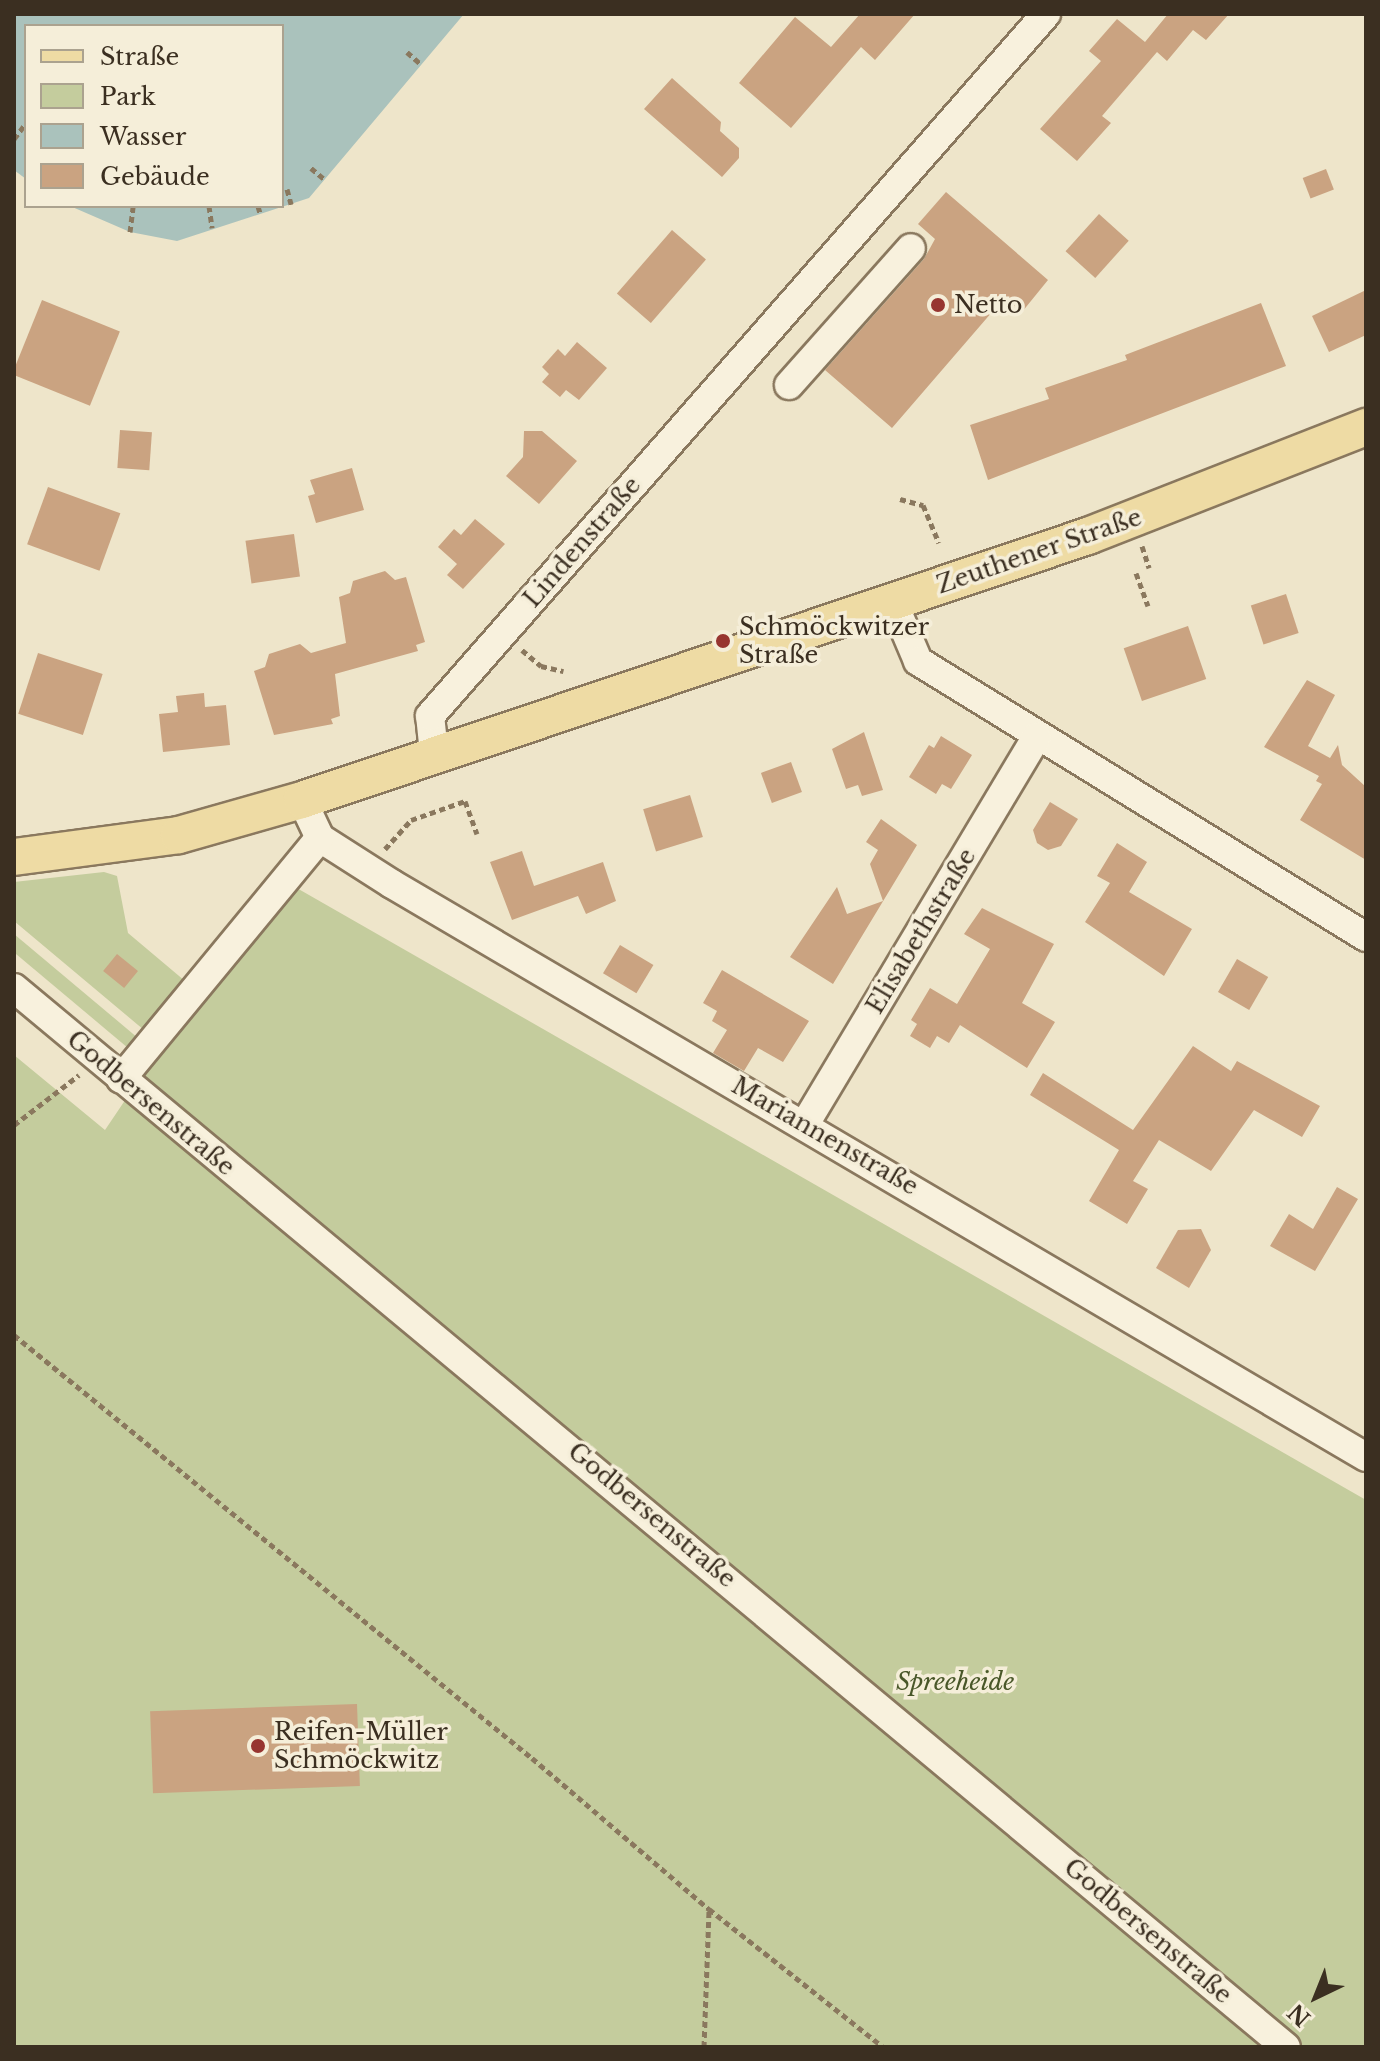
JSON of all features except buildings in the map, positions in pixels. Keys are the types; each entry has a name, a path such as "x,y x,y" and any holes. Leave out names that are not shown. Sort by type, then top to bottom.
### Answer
{"main road":[{"name":"Zeuthener Straße","path":"434,753 1088,536 1366,427"},
{"path":"14,857 179,835 302,800 434,753"}],"street":[{"name":"Lindenstraße","path":"434,753 430,716 1046,14"},
{"path":"789,385 911,248"},
{"path":"893,602 918,661 1366,937"},
{"name":"Elisabethstraße","path":"805,1124 1037,737"},
{"path":"121,1079 320,838 302,800"},
{"name":"Mariannenstraße","path":"320,838 1366,1457"},
{"name":"Godbersenstraße","path":"14,988 684,1542 1286,2047"}],"path":[{"path":"407,52 421,64"},
{"path":"311,168 324,179"},
{"path":"287,189 291,204"},
{"path":"130,232 133,208"},
{"path":"209,208 212,228"},
{"path":"900,499 923,505 939,543"},
{"path":"1136,573 1148,606"},
{"path":"369,869 411,820 465,801 477,834"},
{"path":"14,1125 99,1060"},
{"path":"14,1335 532,1758 709,1909 883,2047"},
{"path":"704,2047 709,1909"}],"green space":[{"path":"104,872 117,876 128,933 185,981 144,1030 14,921 14,882"},
{"name":"Spreeheide","path":"295,887 1366,1500 1366,2047 14,2047 14,1055 105,1130 165,1041"},
{"path":"14,934 136,1036 127,1047 14,952"}],"water":[{"path":"14,14 464,14 309,198 284,206 284,24 24,24 24,178 14,170"},
{"path":"75,208 278,208 177,241 130,232"}],"place":[{"name":"Netto","path":"938,305"},
{"name":"Schmöckwitzer Straße","path":"723,641"},
{"name":"Reifen-Müller Schmöckwitz","path":"258,1746"}]}
